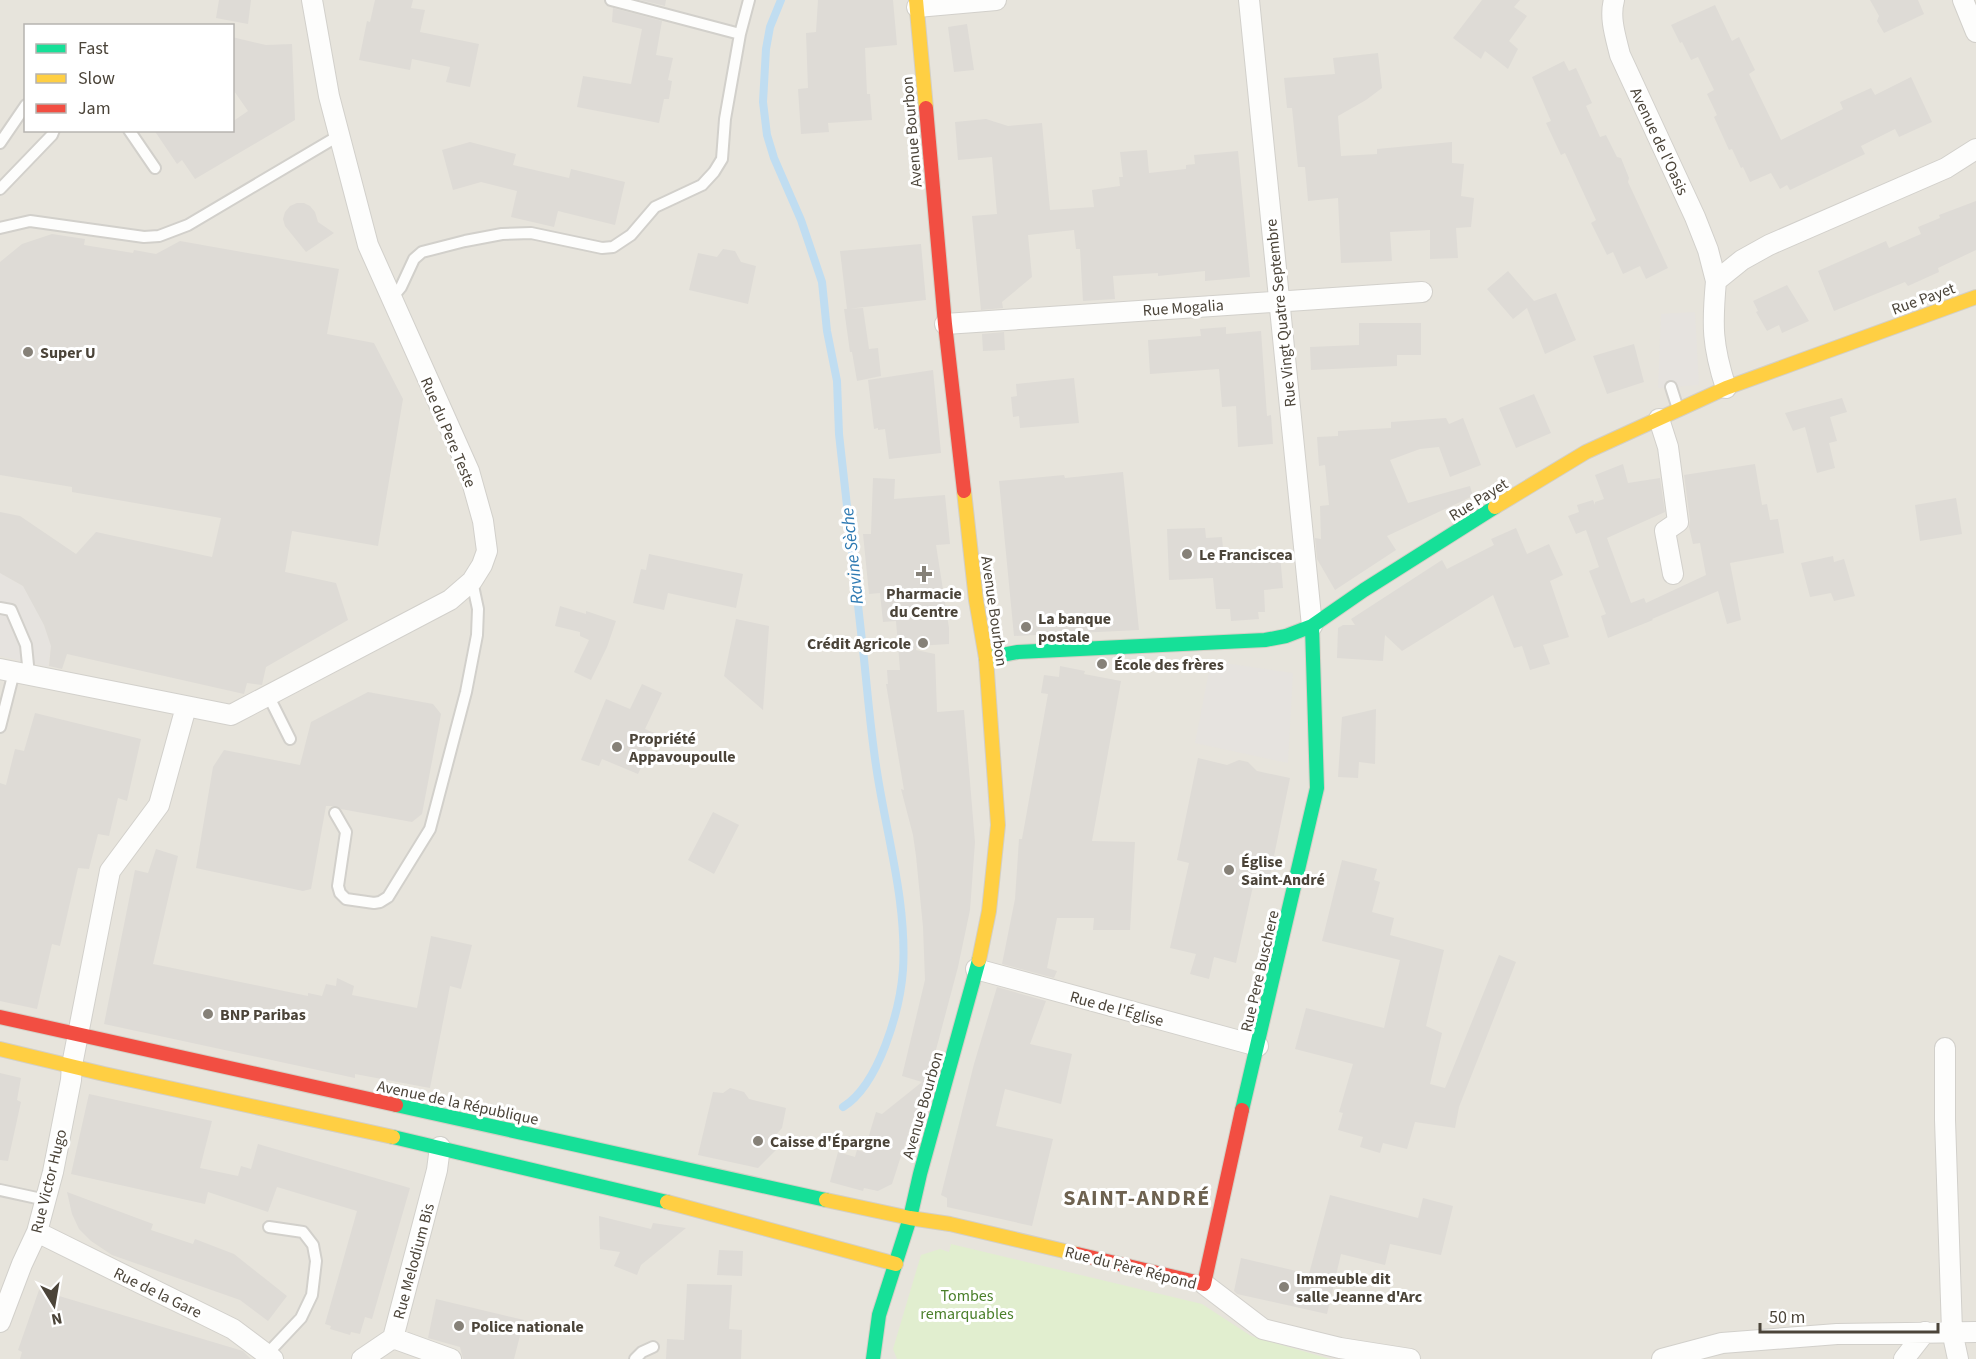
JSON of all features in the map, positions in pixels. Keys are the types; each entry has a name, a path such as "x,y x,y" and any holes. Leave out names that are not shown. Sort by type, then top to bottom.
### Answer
{"main road":[{"name":"Avenue Bourbon","path":"873,1359 876,1327 910,1218 976,969 989,911 998,825 986,658 975,588 945,324 916,4"},
{"name":"Rue Payet","path":"986,658 1029,652 1265,640 1286,636 1312,626 1364,590 1586,452 1726,388 1976,297"},
{"name":"Rue Pere Buschere","path":"1204,1284 1317,788 1312,626"},
{"name":"Avenue de la République","path":"0,1017 910,1218"},
{"path":"0,1049 440,1147 716,1214 896,1264"},
{"name":"Rue du Père Répond","path":"910,1218 950,1224 1204,1284"}],"street":[{"name":"Rue du Pere Teste","path":"14,672 231,715 450,600 472,580 482,565 487,551 483,521 472,481 368,245 324,74 312,0"},
{"path":"916,4 996,0"},
{"name":"Rue Vingt Quatre Septembre","path":"1249,0 1312,626"},
{"name":"Avenue de l'Oasis","path":"1614,0 1611,9 1620,55 1708,250 1716,281 1712,324 1714,346 1726,388"},
{"path":"1963,0 1976,32"},
{"path":"1716,281 1742,260 1769,245 1946,168 1976,150"},
{"name":"Rue Mogalia","path":"945,324 1422,292"},
{"path":"1659,419 1668,447 1678,522 1665,531 1673,574"},
{"name":"Rue Victor Hugo","path":"0,1322 37,1232 46,1200 110,871 159,805 186,707"},
{"name":"Rue de l'Église","path":"976,969 1258,1046"},
{"path":"1945,1048 1952,1331 1958,1359"},
{"name":"Rue Melodium Bis","path":"362,1359 393,1338 437,1170 440,1147"},
{"name":"Rue de la Gare","path":"37,1232 233,1329 271,1356"},
{"path":"22,1264 48,1250 65,1246"},
{"name":"Rue du Père Répond","path":"1204,1284 1263,1329 1340,1348 1410,1359"},
{"path":"1904,1359 1925,1332"},
{"path":"1662,1359 1722,1343 1837,1334 1976,1332"},
{"path":"393,1338 451,1359"}],"lane":[{"path":"611,0 740,34"},
{"path":"391,299 401,287 414,259 422,252 502,234 531,233 602,248 613,247 631,235 655,207 702,186 722,159 725,119 740,34 749,0"},
{"path":"0,143 24,108"},
{"path":"0,189 53,132"},
{"path":"130,132 156,168"},
{"path":"0,228 30,220 144,237 159,236 188,225 340,135"},
{"path":"1671,387 1678,410"},
{"path":"335,813 346,832 339,893 346,899 380,902 388,897 430,829 466,692 477,635 478,609 472,580"},
{"path":"0,608 12,610 26,645 14,672 0,727"},
{"path":"269,696 290,739"},
{"path":"0,1190 46,1200"},
{"path":"269,1227 303,1232 313,1245 316,1261 312,1295 301,1318 271,1356"},
{"path":"635,1359 642,1352 653,1347"}],"shaded area":[{"path":"0,0 1976,0 1976,1359 0,1359"},
{"path":"1695,312 1699,385 1658,388 1661,314"},
{"path":"0,573 26,588 47,632 51,646 48,667 0,656"},
{"path":"1211,661 1293,673 1288,763 1195,743"}],"green space":[{"name":"Tombes remarquables","path":"951,1244 1202,1304 1251,1336 1330,1359 897,1359 893,1349 921,1255 940,1249 949,1252"}],"building":[{"path":"219,0 251,0 248,24 216,18"},
{"path":"375,0 413,0 411,8 425,10 420,32 479,44 470,87 446,82 450,67 412,59 410,70 359,60 367,21 370,22"},
{"path":"640,0 666,0 665,6"},
{"path":"818,0 893,0 897,45 865,48 867,94 870,94 872,120 828,123 829,132 801,134 798,89 808,88 806,33 816,32"},
{"path":"1482,0 1520,0 1514,7 1527,16 1509,41 1518,49 1508,69 1485,51 1481,59 1453,38"},
{"path":"1870,0 1918,0 1924,14 1884,33 1877,21 1879,16"},
{"path":"1715,5 1732,41 1739,37 1755,70 1749,74 1781,140 1843,109 1840,102 1871,88 1875,95 1911,77 1932,122 1899,137 1895,129 1861,146 1865,154 1790,190 1787,185 1780,189 1771,173 1750,182 1732,149 1729,150 1714,117 1717,115 1707,94 1714,90 1698,57 1691,60 1671,25"},
{"path":"613,8 662,21 656,55 673,58 668,80 672,81 669,99 664,99 659,123 577,107 583,76 631,84 642,29 612,22"},
{"path":"967,24 974,70 954,72 948,27"},
{"path":"234,37 266,45 292,44 295,120 195,179 182,160 177,164 155,132 234,132 234,121 248,111 234,91"},
{"path":"1378,53 1382,88 1338,116 1341,156 1377,154 1377,149 1452,142 1452,163 1464,164 1461,196 1474,198 1471,227 1456,228 1458,258 1430,259 1430,230 1390,232 1392,261 1341,263 1338,198 1308,201 1305,167 1298,167 1292,108 1287,108 1284,78 1335,74 1333,58"},
{"path":"1564,61 1569,71 1576,68 1592,103 1586,106 1600,137 1606,135 1617,157 1621,158 1629,178 1628,182 1668,268 1646,279 1640,266 1623,274 1613,252 1607,255 1591,223 1596,220 1565,153 1561,155 1546,123 1551,121 1532,77"},
{"path":"986,119 1008,126 1042,123 1050,210 1094,207 1092,190 1120,186 1119,177 1123,177 1120,152 1147,150 1149,173 1186,169 1186,165 1195,164 1194,155 1238,151 1250,277 1205,281 1205,271 1158,276 1158,273 1113,276 1115,299 1083,301 1080,249 1076,249 1074,230 1028,235 1032,277 1002,302 1003,308 981,310 972,216 997,214 992,157 958,160 955,122"},
{"path":"470,142 516,154 513,165 569,178 571,169 625,182 615,225 558,211 554,227 511,217 517,191 481,182 453,190 442,150"},
{"path":"1976,201 1976,250 1938,268 1939,272 1908,286 1905,282 1834,311 1818,271 1886,241 1889,248 1921,234 1918,227 1940,218 1939,215"},
{"path":"297,203 310,206 318,222 334,233 306,252 285,226 283,219 290,206"},
{"path":"52,234 85,239 84,245 133,253 134,250 156,254 180,241 339,269 327,334 374,343 403,399 378,546 292,531 285,572 336,583 348,620 266,667 262,685 247,683 244,694 67,654 62,669 49,666 51,646 44,625 23,586 0,573 0,512 20,516 76,554 96,532 212,557 221,518 72,492 72,487 0,475 0,262 22,244"},
{"path":"921,244 926,300 847,309 840,251"},
{"path":"723,249 735,251 741,262 756,266 748,304 689,290 698,253 717,257"},
{"path":"1508,271 1534,301 1556,293 1576,340 1545,354 1527,308 1513,319 1487,289"},
{"path":"1787,285 1809,321 1782,333 1779,325 1767,331 1756,312 1758,311 1753,301"},
{"path":"863,308 869,349 878,348 881,376 857,381 844,309"},
{"path":"1359,323 1421,323 1421,355 1397,355 1397,366 1311,370 1310,347 1359,345"},
{"path":"1226,327 1226,334 1261,331 1267,416 1271,415 1273,444 1238,447 1236,406 1222,407 1219,369 1150,374 1148,340 1201,336 1200,329"},
{"path":"1004,332 1005,350 983,351 982,334"},
{"path":"1634,344 1644,382 1607,394 1593,356"},
{"path":"933,370 941,453 889,459 885,429 874,429 868,380"},
{"path":"1074,378 1079,423 1020,428 1019,416 1013,417 1011,397 1017,396 1016,384"},
{"path":"1534,394 1551,433 1516,448 1499,408"},
{"path":"1842,398 1847,412 1830,417 1837,441 1829,443 1835,468 1817,473 1805,427 1793,431 1785,413"},
{"path":"1446,418 1449,424 1463,418 1481,465 1450,477 1439,447 1420,449 1390,460 1408,503 1470,486 1473,496 1387,536 1396,550 1335,590 1317,559 1315,538 1321,539 1320,506 1329,505 1325,465 1319,466 1317,437 1338,436 1338,431 1391,428 1391,422"},
{"path":"1623,464 1628,483 1660,478 1665,512 1607,538 1631,603 1644,598 1646,603 1706,575 1700,543 1693,544 1689,527 1684,475 1755,464 1762,505 1767,504 1770,520 1778,519 1784,553 1730,563 1741,620 1727,624 1718,591 1608,638 1601,616 1606,614 1589,571 1599,567 1586,530 1576,534 1568,516 1579,512 1577,505 1593,500 1595,505 1595,502 1604,499 1595,475"},
{"path":"1123,472 1139,630 1014,636 999,481"},
{"path":"873,478 895,479 894,499 945,495 950,544 936,545 949,628 949,644 917,646 916,650 935,654 937,712 964,710 975,842 970,910 958,967 915,1122 912,1122 892,1184 878,1191 864,1188 863,1191 830,1182 838,1152 855,1157 857,1150 864,1152 876,1112 882,1114 922,1082 902,1076 925,980 923,927 916,856 901,789 904,790 886,684 888,684 887,670 900,670 896,621 883,622 880,593 869,594 863,534 871,534"},
{"path":"1956,498 1962,534 1920,541 1915,505"},
{"path":"1205,528 1206,538 1222,537 1224,561 1280,555 1283,588 1264,590 1265,612 1258,612 1259,619 1231,621 1230,609 1216,609 1213,578 1169,580 1167,529"},
{"path":"1516,528 1527,554 1549,544 1563,575 1550,581 1569,637 1543,645 1550,664 1530,670 1522,646 1514,648 1493,595 1402,651 1385,635 1383,661 1337,658 1338,628 1343,625 1355,625 1351,619 1442,560 1447,569 1494,545 1491,539"},
{"path":"649,554 743,574 736,608 668,593 664,610 633,603 641,569 646,570"},
{"path":"1833,556 1834,562 1844,559 1855,596 1834,601 1831,593 1810,597 1801,563"},
{"path":"560,606 586,614 586,611 616,621 607,647 591,680 574,672 589,640 580,636 580,632 555,626"},
{"path":"736,619 769,626 763,710 724,676"},
{"path":"1060,666 1085,671 1084,674 1121,681 1092,841 1135,842 1130,930 1093,930 1094,918 1057,918 1047,968 1057,971 1054,978 1002,964 1015,899 1019,839 1022,839 1048,694 1041,693 1044,675 1059,677"},
{"path":"642,684 662,693 645,729 657,734 638,774 602,759 599,766 581,760 606,699 630,709"},
{"path":"368,692 433,704 441,714 422,814 412,822 341,809 336,806 326,806 311,889 303,891 196,868 213,767 224,750 300,765 311,722"},
{"path":"1376,709 1375,764 1359,762 1358,778 1338,777 1342,717"},
{"path":"35,713 141,739 127,801 118,798 109,836 98,834 89,869 78,868 60,946 52,944 37,1009 0,1001 0,783 6,785 15,749 24,751"},
{"name":"Église Saint-André","path":"1198,758 1227,765 1239,760 1248,762 1257,771 1290,778 1269,880 1255,877 1236,963 1214,957 1209,979 1190,974 1196,954 1170,948 1189,863 1177,860"},
{"path":"713,812 739,825 714,874 688,860"},
{"path":"156,849 178,856 153,964 308,996 308,993 322,996 326,984 336,986 337,978 354,986 352,995 417,1008 431,936 472,945 461,989 450,986 430,1088 355,1074 355,1078 104,1024 135,870 148,873"},
{"path":"1342,860 1377,869 1374,880 1380,882 1372,912 1394,918 1390,935 1444,950 1426,1026 1442,1033 1430,1084 1445,1088 1499,955 1516,962 1459,1107 1455,1128 1415,1122 1407,1149 1383,1143 1380,1153 1360,1147 1363,1137 1338,1130 1343,1113 1339,1112 1353,1064 1295,1049 1306,1008 1384,1028 1400,960 1322,941"},
{"path":"997,987 1046,1001 1030,1044 1072,1054 1061,1104 1005,1089 996,1126 1053,1139 1032,1226 947,1207 947,1198 941,1195 974,1064"},
{"path":"0,1073 21,1078 17,1100 21,1102 8,1161 0,1160"},
{"path":"730,1088 744,1092 749,1099 786,1108 782,1128 773,1138 780,1146 758,1168 698,1155 713,1092 723,1093"},
{"path":"89,1094 212,1121 200,1168 238,1176 241,1166 251,1169 258,1144 410,1188 372,1319 365,1317 360,1334 351,1332 350,1335 330,1329 331,1326 325,1324 357,1211 277,1187 268,1212 208,1192 205,1204 71,1174"},
{"path":"67,1192 153,1224 151,1230 193,1244 195,1239 234,1254 287,1296 268,1321 240,1300 112,1255 91,1241 79,1229 72,1214"},
{"path":"1330,1195 1418,1218 1423,1198 1453,1206 1441,1255 1390,1244 1385,1265 1341,1254 1327,1314 1237,1294 1234,1291 1241,1258 1309,1274"},
{"path":"599,1216 651,1229 653,1223 686,1228 641,1265 637,1275 614,1266 620,1252 600,1249"},
{"path":"719,1250 743,1251 742,1276 717,1275"},
{"path":"687,1284 732,1285 729,1329 742,1330 741,1359 666,1359 667,1339 684,1340"},
{"path":"39,1290 243,1351 251,1359 20,1359 22,1352 18,1350"},
{"path":"436,1299 524,1320 514,1359 463,1359 460,1347 428,1338"}],"waterway":[{"name":"Ravine Sèche","path":"781,0 770,27 766,49 763,102 767,135 774,158 801,220 822,282 827,331 837,381 839,434 873,744 902,920 903,970 892,1025 877,1065 867,1082 843,1107"}],"traffic: fast":[{"path":"986,658 1018,652 1265,640 1286,636 1312,626 1364,590 1495,507"},
{"path":"1242,1110 1317,788 1312,626"},
{"path":"873,1359 879,1315 910,1218 979,960"},
{"path":"396,1105 826,1200"},
{"path":"393,1137 667,1202"}],"traffic: slow":[{"path":"916,0 926,108"},
{"path":"1495,507 1586,452 1726,388 1976,297"},
{"path":"964,491 976,600 986,658 998,825 989,911 979,960"},
{"path":"0,1049 393,1137"},
{"path":"826,1200 950,1224 1077,1254"},
{"path":"667,1202 896,1264"}],"traffic: jam":[{"path":"926,108 945,324 964,491"},
{"path":"0,1017 396,1105"},
{"path":"1077,1254 1204,1284 1242,1110"}],"place":[{"name":"Super U","path":"28,352"},
{"name":"Le Franciscea","path":"1187,554"},
{"name":"Pharmacie du Centre","path":"924,574"},
{"name":"La banque postale","path":"1026,627"},
{"name":"Crédit Agricole","path":"923,643"},
{"name":"École des frères","path":"1102,664"},
{"name":"Propriété Appavoupoulle","path":"617,747"},
{"name":"Église Saint-André","path":"1229,870"},
{"name":"BNP Paribas","path":"208,1014"},
{"name":"Caisse d'Épargne","path":"758,1141"},
{"name":"Immeuble dit salle Jeanne d'Arc","path":"1284,1287"},
{"name":"Police nationale","path":"459,1326"}],"district":[{"name":"SAINT-ANDRÉ","path":"1137,1197"}]}
